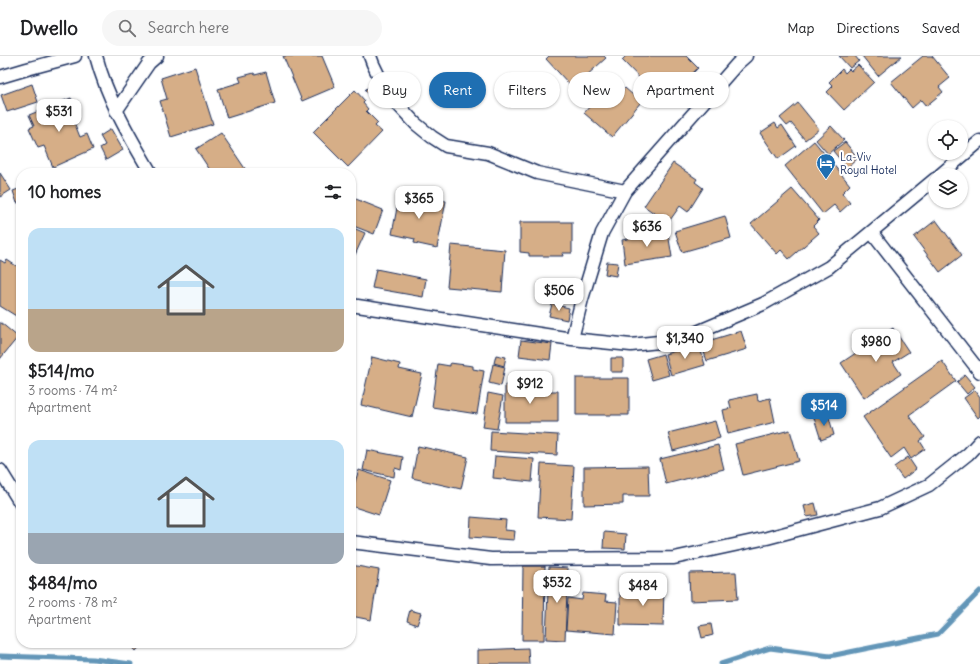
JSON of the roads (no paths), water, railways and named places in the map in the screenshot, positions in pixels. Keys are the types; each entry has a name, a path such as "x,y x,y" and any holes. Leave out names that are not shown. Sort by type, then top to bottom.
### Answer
{"street":[{"path":"0,77 75,56"},
{"path":"96,56 116,111 148,168"},
{"path":"116,111 149,62 157,56"},
{"path":"370,56 372,64 387,93 416,124 446,146 488,153 520,167 544,175 625,191"},
{"path":"572,339 602,232 625,191 738,58"},
{"path":"948,168 980,141"},
{"path":"356,306 572,339 631,345 659,342 695,333 763,304 829,267 872,233 928,185"},
{"path":"872,233 980,372"},
{"path":"356,543 491,559 674,558 767,538 880,508 929,485 968,454 980,441"},
{"path":"0,470 16,496"}],"waterway":[{"path":"721,664 770,648 830,656 938,634 980,591"},
{"path":"0,656 93,659 131,664"}],"place":[{"name":"La-Viv Royal Hotel","path":"826,180"}]}
